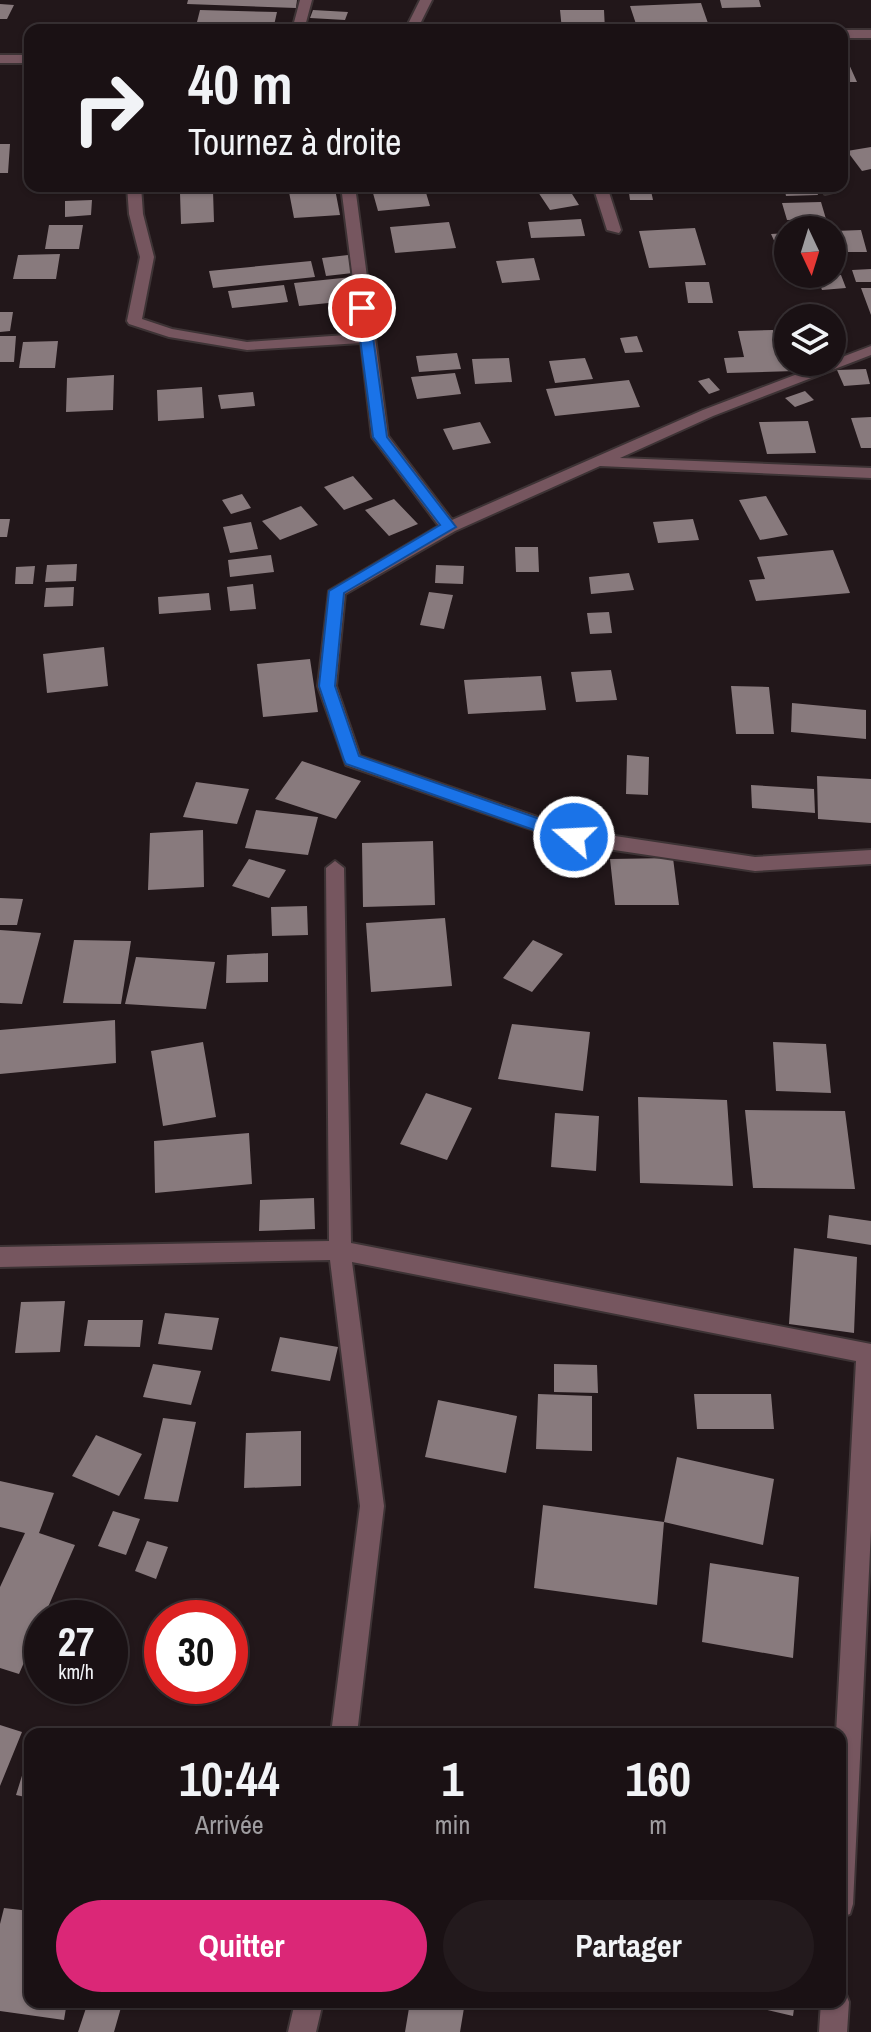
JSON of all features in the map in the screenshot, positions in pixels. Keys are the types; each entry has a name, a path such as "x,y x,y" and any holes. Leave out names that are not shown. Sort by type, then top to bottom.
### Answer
{"street":[{"path":"300,24 306,0"},
{"path":"414,24 426,0"},
{"path":"848,34 871,34"},
{"path":"0,59 24,59"},
{"path":"134,192 136,214 147,257 134,321 169,333 247,346 366,338"},
{"path":"349,192 380,437 449,527"},
{"path":"602,192 614,230"},
{"path":"871,350 708,413 449,527 337,591 327,686 352,760 574,837 755,864 871,857"},
{"path":"598,462 871,473"},
{"path":"335,868 340,1250 372,1506 345,1728"},
{"path":"0,1257 340,1250 870,1353 846,1794"},
{"path":"302,2032 308,2008"},
{"path":"833,2032 835,2008"}],"building":[{"path":"188,0 297,0 296,8 187,4"},
{"path":"720,0 759,0 761,7 722,8"},
{"path":"701,3 708,24 636,24 630,6"},
{"path":"0,4 14,5 7,19 0,19"},
{"path":"200,10 277,12 274,24 196,24"},
{"path":"313,10 348,12 345,20 310,18"},
{"path":"560,10 604,10 605,24 561,24"},
{"path":"848,62 857,82 848,82"},
{"path":"0,144 10,144 8,173 0,173"},
{"path":"871,147 871,169 862,171 848,151"},
{"path":"213,192 214,222 181,224 180,193"},
{"path":"289,192 336,192 340,215 294,218"},
{"path":"373,192 426,192 430,206 378,211"},
{"path":"538,192 571,192 579,205 550,210"},
{"path":"629,192 651,192 653,200 630,200"},
{"path":"785,192 817,192 818,195 786,196"},
{"path":"92,200 91,215 65,217 65,201"},
{"path":"821,202 825,216 786,216 782,203"},
{"path":"581,219 585,236 531,238 528,222"},
{"path":"449,222 456,248 395,253 390,227"},
{"path":"49,225 83,225 79,249 45,249"},
{"path":"695,228 706,265 649,268 639,231"},
{"path":"861,230 867,252 846,252 846,231"},
{"path":"60,254 56,279 13,279 18,255"},
{"path":"348,255 353,273 326,276 322,258"},
{"path":"534,258 540,280 502,283 496,261"},
{"path":"311,261 315,277 213,288 209,271"},
{"path":"871,269 871,282 856,282 852,270"},
{"path":"352,277 358,300 299,306 294,283"},
{"path":"685,282 709,282 713,303 688,303"},
{"path":"284,285 288,302 232,308 228,291"},
{"path":"861,288 871,288 871,315"},
{"path":"0,312 13,312 10,331 0,332"},
{"path":"773,330 774,372 727,373 724,358 744,357 738,331"},
{"path":"0,336 16,336 14,362 0,362"},
{"path":"637,336 643,352 625,353 620,338"},
{"path":"58,341 55,368 19,368 23,342"},
{"path":"457,353 461,369 419,372 416,356"},
{"path":"509,358 512,382 475,384 472,359"},
{"path":"585,358 593,379 555,383 549,361"},
{"path":"866,369 870,384 844,386 840,376 846,376 846,370"},
{"path":"455,373 461,394 417,399 411,377"},
{"path":"114,375 113,410 66,412 67,378"},
{"path":"709,378 720,390 709,394 698,381"},
{"path":"629,380 640,407 555,416 546,389"},
{"path":"202,387 204,418 158,421 157,390"},
{"path":"805,391 814,400 795,407 785,398"},
{"path":"253,392 255,406 221,409 218,395"},
{"path":"871,417 871,448 861,448 851,418"},
{"path":"808,421 816,453 767,454 759,422"},
{"path":"480,422 491,443 453,450 443,429"},
{"path":"353,476 373,499 344,510 324,487"},
{"path":"242,494 251,508 231,514 222,500"},
{"path":"766,496 788,535 760,540 739,500"},
{"path":"394,499 418,524 389,536 365,510"},
{"path":"301,506 318,525 280,540 262,521"},
{"path":"0,519 10,519 7,537 0,537"},
{"path":"693,519 699,540 658,543 653,522"},
{"path":"251,522 258,549 230,553 223,527"},
{"path":"515,547 538,547 539,572 516,572"},
{"path":"833,550 850,593 756,601 749,580 765,579 757,557"},
{"path":"271,555 274,572 230,577 228,560"},
{"path":"77,564 76,581 45,582 47,565"},
{"path":"436,565 464,566 463,584 435,583"},
{"path":"35,566 33,584 15,584 16,567"},
{"path":"629,573 634,590 591,594 589,577"},
{"path":"253,584 256,609 230,611 227,587"},
{"path":"74,587 73,606 44,607 46,588"},
{"path":"429,592 453,595 444,629 420,625"},
{"path":"209,593 211,610 159,614 158,597"},
{"path":"609,612 612,633 590,634 587,613"},
{"path":"104,647 108,686 47,693 43,654"},
{"path":"310,659 318,712 263,717 257,664"},
{"path":"611,670 617,700 576,702 571,672"},
{"path":"541,676 546,710 468,714 464,680"},
{"path":"731,686 769,687 774,734 736,734"},
{"path":"792,703 866,710 866,739 791,732"},
{"path":"627,755 649,757 648,795 626,794"},
{"path":"302,761 361,781 336,819 275,799"},
{"path":"817,776 871,779 871,823 818,819"},
{"path":"196,782 249,789 237,824 183,817"},
{"path":"751,785 814,789 815,813 752,808"},
{"path":"256,810 318,817 308,855 245,848"},
{"path":"203,830 204,887 148,890 150,833"},
{"path":"433,841 435,905 363,907 362,843"},
{"path":"673,858 679,905 615,905 610,859"},
{"path":"249,859 286,870 269,898 232,886"},
{"path":"0,898 23,899 17,925 0,925"},
{"path":"307,906 308,935 272,936 271,907"},
{"path":"445,918 452,986 371,992 366,923"},
{"path":"0,930 41,933 22,1004 0,1003"},
{"path":"74,940 131,941 121,1004 63,1003"},
{"path":"533,940 563,954 532,992 503,978"},
{"path":"268,953 268,982 226,983 227,955"},
{"path":"136,957 215,962 206,1009 125,1004"},
{"path":"115,1020 116,1063 0,1074 0,1030"},
{"path":"512,1024 590,1032 583,1091 498,1079"},
{"path":"203,1042 216,1117 163,1126 151,1051"},
{"path":"773,1042 826,1044 831,1093 776,1091"},
{"path":"426,1093 472,1108 447,1160 400,1144"},
{"path":"638,1097 727,1100 733,1186 640,1183"},
{"path":"745,1110 845,1111 855,1189 753,1188"},
{"path":"555,1113 599,1116 596,1171 551,1167"},
{"path":"249,1133 252,1184 155,1193 154,1141"},
{"path":"314,1198 315,1229 259,1231 260,1200"},
{"path":"829,1215 871,1221 871,1245 827,1238"},
{"path":"794,1248 857,1257 854,1333 789,1324"},
{"path":"65,1301 60,1352 15,1353 21,1302"},
{"path":"165,1313 219,1318 212,1350 158,1344"},
{"path":"88,1320 143,1320 140,1347 84,1346"},
{"path":"280,1337 338,1347 330,1381 271,1371"},
{"path":"153,1364 201,1371 191,1405 143,1397"},
{"path":"554,1364 597,1365 598,1393 554,1392"},
{"path":"538,1394 592,1396 592,1451 536,1449"},
{"path":"694,1394 771,1394 774,1429 697,1429"},
{"path":"438,1400 517,1416 506,1473 425,1457"},
{"path":"163,1418 196,1422 178,1502 144,1499"},
{"path":"301,1431 301,1486 244,1488 246,1433"},
{"path":"96,1435 142,1454 119,1496 72,1476"},
{"path":"677,1457 774,1479 763,1545 664,1522"},
{"path":"0,1481 54,1493 39,1533 75,1545 51,1600 24,1600 24,1662 19,1674 0,1668 0,1587 25,1533 0,1527"},
{"path":"543,1505 664,1522 657,1605 534,1588"},
{"path":"113,1511 140,1519 126,1555 98,1546"},
{"path":"147,1541 168,1547 156,1579 135,1571"},
{"path":"710,1563 799,1577 793,1658 702,1642"},
{"path":"0,1725 22,1732 0,1786"},
{"path":"24,1769 24,1797 16,1795"},
{"path":"4,1908 24,1910 24,2008 66,2008 64,2020 0,2011 0,1924"},
{"path":"86,2008 121,2008 114,2032 78,2032"},
{"path":"409,2008 464,2008 460,2032 405,2032"},
{"path":"759,2008 794,2008 793,2016"}],"route":[{"path":"362,308 380,437 449,527 337,591 327,686 352,760 574,837"}]}
